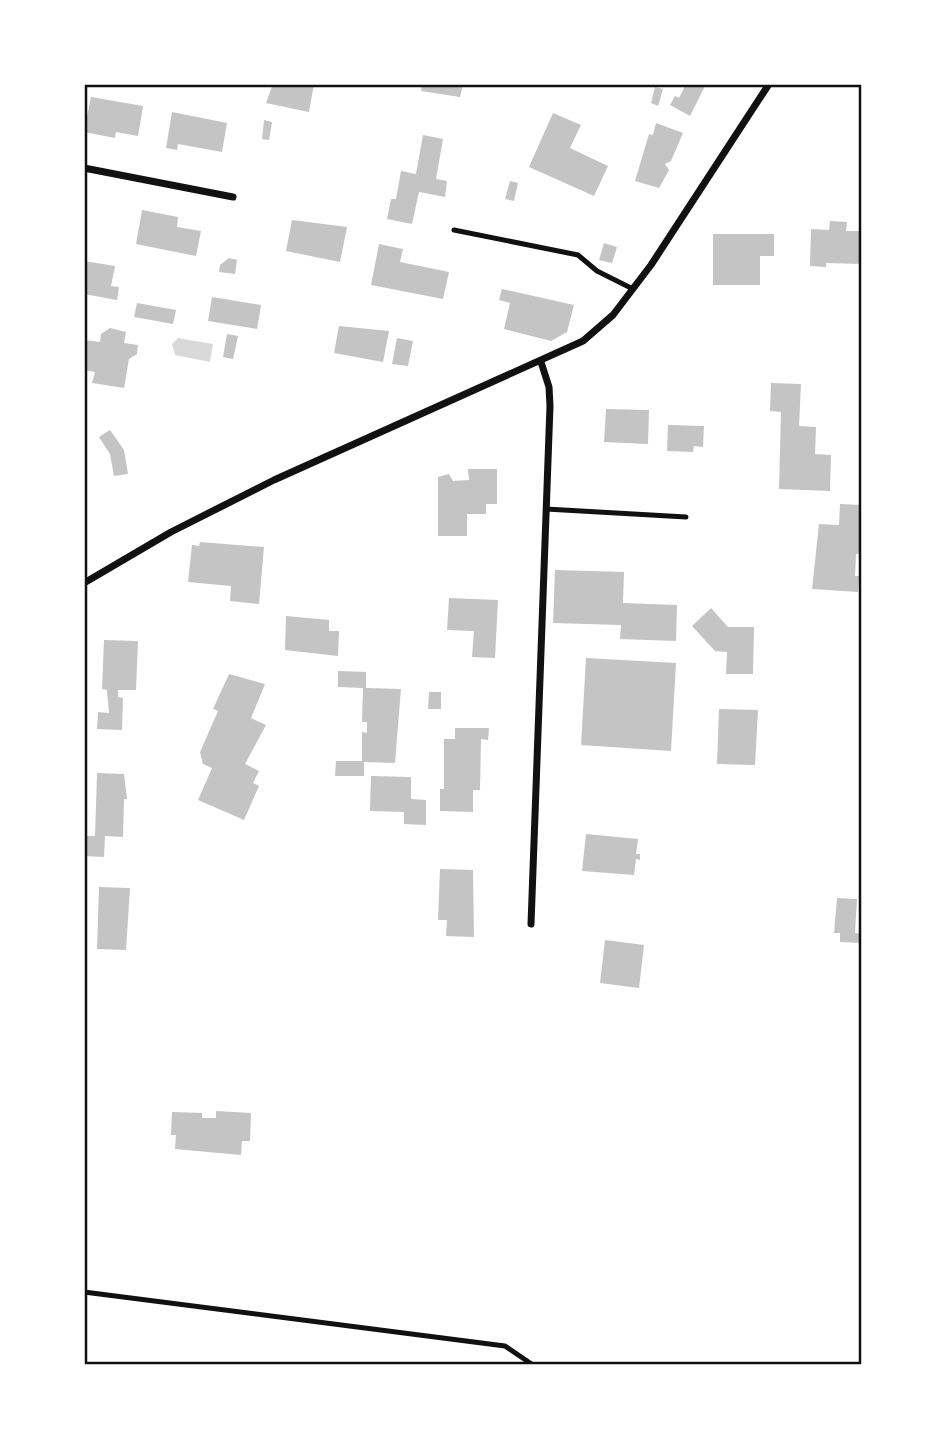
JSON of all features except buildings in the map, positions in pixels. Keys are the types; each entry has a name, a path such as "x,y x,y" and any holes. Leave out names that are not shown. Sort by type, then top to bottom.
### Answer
{"street":[{"path":"84,583 171,532 274,480 583,341 613,315 633,289 769,84"},
{"path":"84,168 233,197"},
{"path":"531,924 550,406 547,380 541,362"}],"lane":[{"path":"454,230 578,255 597,271 633,289"},
{"path":"546,509 686,517"},
{"path":"84,1293 505,1346 533,1365"}],"shaded area":[{"path":"178,338 213,344 210,362 175,355 172,344"}]}
